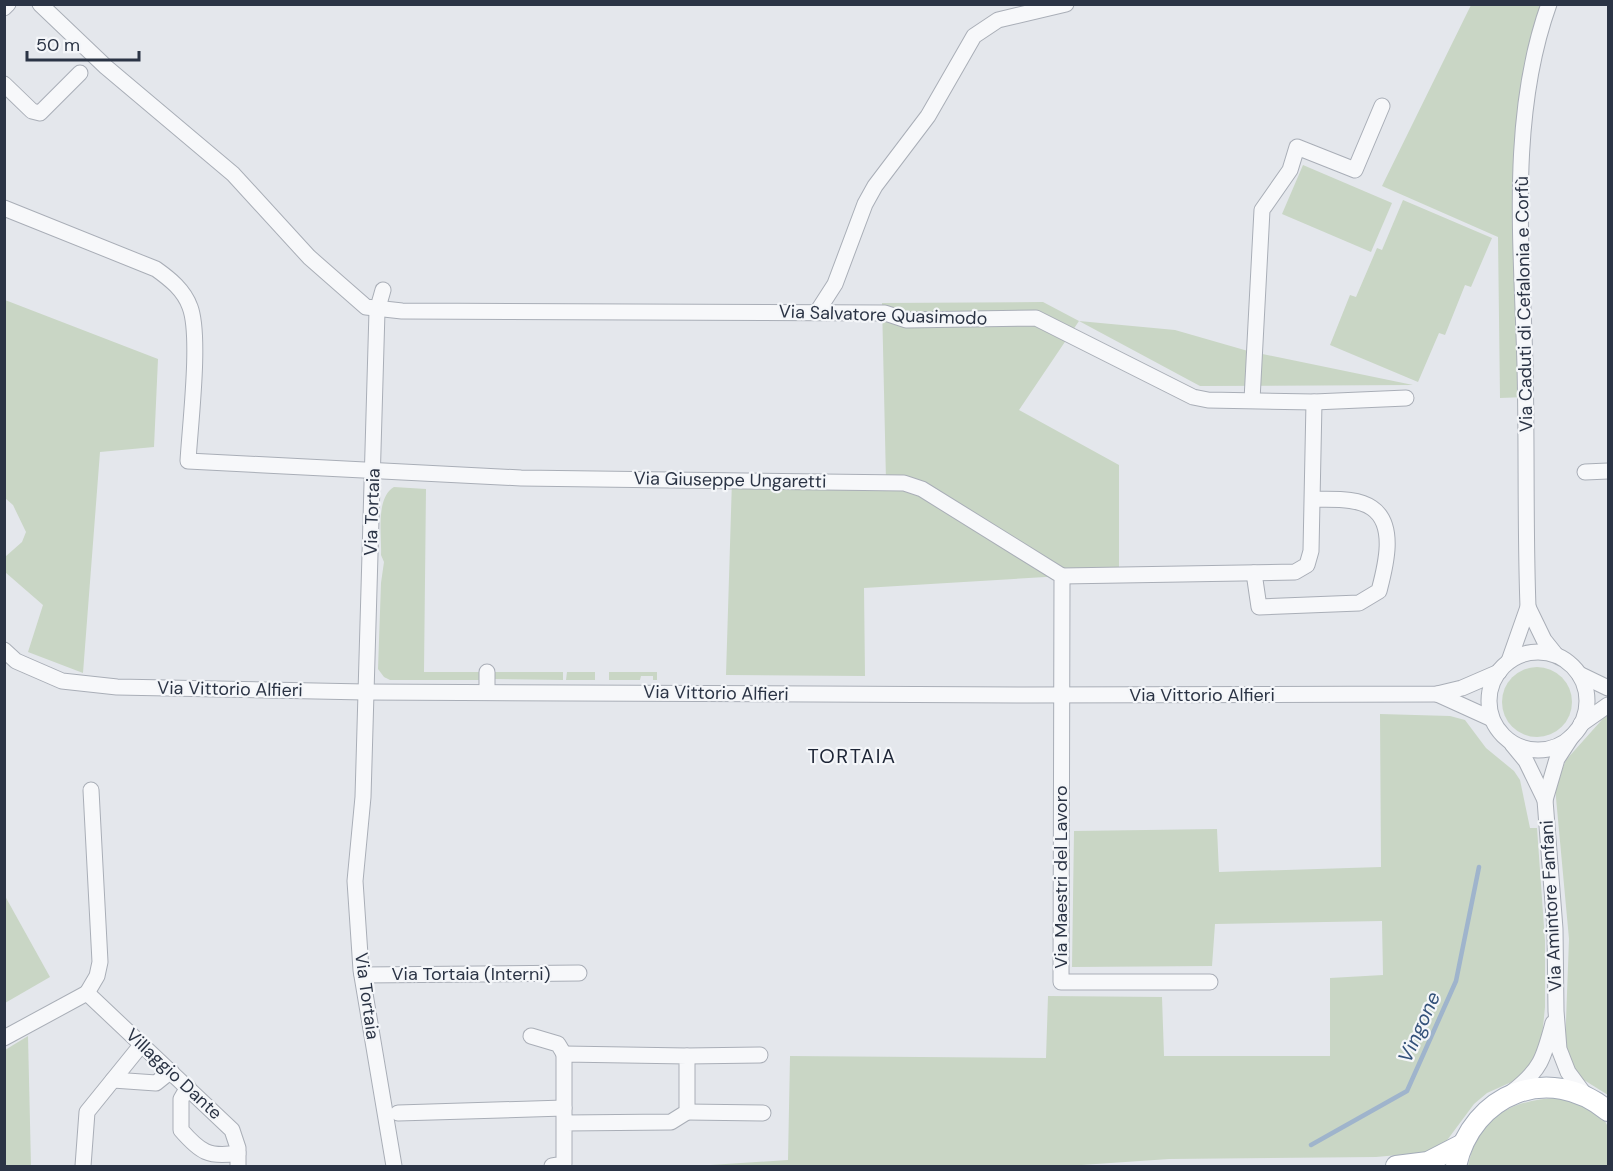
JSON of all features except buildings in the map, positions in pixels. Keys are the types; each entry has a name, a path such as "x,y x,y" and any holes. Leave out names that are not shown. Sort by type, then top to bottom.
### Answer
{"main road":[{"path":"1456,1167 1461,1145 1480,1115 1509,1095 1534,1088 1560,1088 1585,1095 1608,1111"},
{"path":"1396,1167 1428,1162 1461,1145"}],"street":[{"path":"40,4 106,67 233,174 309,257 366,307 377,310"},
{"path":"817,312 835,284 865,204 875,186 928,116 974,36 998,20 1066,4"},
{"name":"Via Caduti di Cefalonia e Corfù","path":"1504,667 1528,607 1521,195 1526,100 1535,45 1550,4"},
{"path":"4,84 32,111 40,114 80,73"},
{"path":"1252,400 1262,210 1290,170 1297,147 1355,170 1382,106"},
{"name":"Via Giuseppe Ungaretti","path":"4,207 156,269 178,285 190,306 194,332 188,460 373,472 487,484 904,483 922,489 1062,576"},
{"name":"Via Tortaia","path":"383,291 377,310 363,797 355,881 362,975 392,1165"},
{"name":"Via Salvatore Quasimodo","path":"377,310 885,313 906,320 1036,318 1193,397 1314,402 1406,398"},
{"path":"1062,696 1062,576 1295,572 1307,565 1311,551 1314,402"},
{"path":"1584,472 1608,471"},
{"path":"1254,573 1259,607 1359,603 1379,591 1389,556 1384,526 1373,508 1353,501 1313,499"},
{"name":"Via Caduti di Cefalonia e Corfù","path":"1528,607 1544,640 1556,655"},
{"path":"1492,719 1489,702 1491,686 1504,667 1525,654 1539,652 1556,655 1570,664 1579,674 1608,688"},
{"name":"Via Vittorio Alfieri","path":"8,660 62,681 117,687 365,692 1062,696 1437,694 1462,688 1504,667"},
{"path":"487,672 487,692"},
{"name":"Via Amintore Fanfani","path":"1579,674 1586,691 1586,707 1576,730 1557,759 1545,800 1555,929 1559,1048 1568,1071 1585,1095"},
{"name":"Via Vittorio Alfieri","path":"1437,694 1492,719"},
{"name":"Via Maestri del Lavoro","path":"1062,696 1061,982 1210,982"},
{"path":"1510,741 1526,748 1541,750 1558,746 1608,705"},
{"name":"Via Amintore Fanfani","path":"1492,719 1500,732 1526,761 1545,800"},
{"path":"4,1038 87,993 97,976 100,962 91,790"},
{"name":"Via Tortaia (Interni)","path":"362,975 579,973"},
{"name":"Villaggio Dante","path":"87,993 232,1130 238,1160"},
{"name":"Via Amintore Fanfani","path":"1509,1095 1533,1076 1542,1063 1556,1011"},
{"path":"531,1036 558,1044 564,1054 564,1164 552,1167"},
{"path":"83,1167 87,1112 142,1044"},
{"path":"564,1054 760,1055"},
{"path":"687,1056 687,1112"},
{"path":"113,1080 156,1083 171,1071"},
{"path":"188,1087 182,1099 181,1130 196,1148 238,1160"},
{"path":"398,1113 564,1116 671,1122 687,1112 763,1113"}],"green space":[{"path":"1471,5 1549,5 1525,103 1526,397 1500,398 1498,237 1382,186"},
{"path":"1303,165 1392,203 1371,252 1282,214"},
{"path":"1403,200 1492,238 1471,287 1465,285 1445,335 1439,333 1418,382 1330,345 1350,295 1356,297 1377,248 1382,250"},
{"path":"5,300 158,359 154,447 100,452 83,673 28,652 43,605 5,572 5,557 22,542 26,532 13,505 5,498"},
{"path":"1043,302 1079,321 1019,410 1119,465 1119,575 1062,576 864,588 865,676 726,675 732,480 886,481 882,303"},
{"path":"1079,321 1175,330 1248,351 1413,385 1200,386"},
{"path":"394,487 426,489 424,672 481,672 481,680 390,680 384,677 378,669 381,583 384,562 381,555 381,518 384,500"},
{"path":"1530,667 1544,667 1557,673 1566,682 1572,695 1570,715 1562,727 1544,737 1530,737 1517,731 1508,722 1502,709 1502,695 1508,682 1517,673"},
{"path":"494,672 563,672 563,680 493,679"},
{"path":"567,672 595,672 595,680 566,680"},
{"path":"609,672 657,672 657,680 653,680 653,676 641,676 640,680 609,680"},
{"path":"1608,713 1608,1095 1584,1080 1572,1066 1565,1048 1569,939 1555,787 1566,760"},
{"path":"1380,714 1450,716 1465,720 1486,748 1514,771 1520,780 1530,828 1537,828 1545,941 1545,1007 1542,1037 1530,1069 1516,1080 1487,1093 1474,1104 1445,1143 1431,1152 1376,1157 1169,1159 1067,1166 695,1166 788,1160 790,1056 1046,1058 1048,996 1162,997 1164,1056 1330,1056 1330,978 1383,975 1382,921 1215,924 1212,966 1072,967 1074,831 1217,829 1219,872 1381,867"},
{"path":"5,896 50,977 4,1003"},
{"path":"28,1036 31,1166 5,1166 5,1050"},
{"path":"1557,1098 1587,1108 1606,1122 1609,1137 1608,1166 1468,1166 1480,1135 1499,1115 1525,1103"}],"waterway":[{"name":"Vingone","path":"1311,1145 1407,1091 1456,981 1479,867"}],"district":[{"name":"TORTAIA","path":"852,756"}]}
